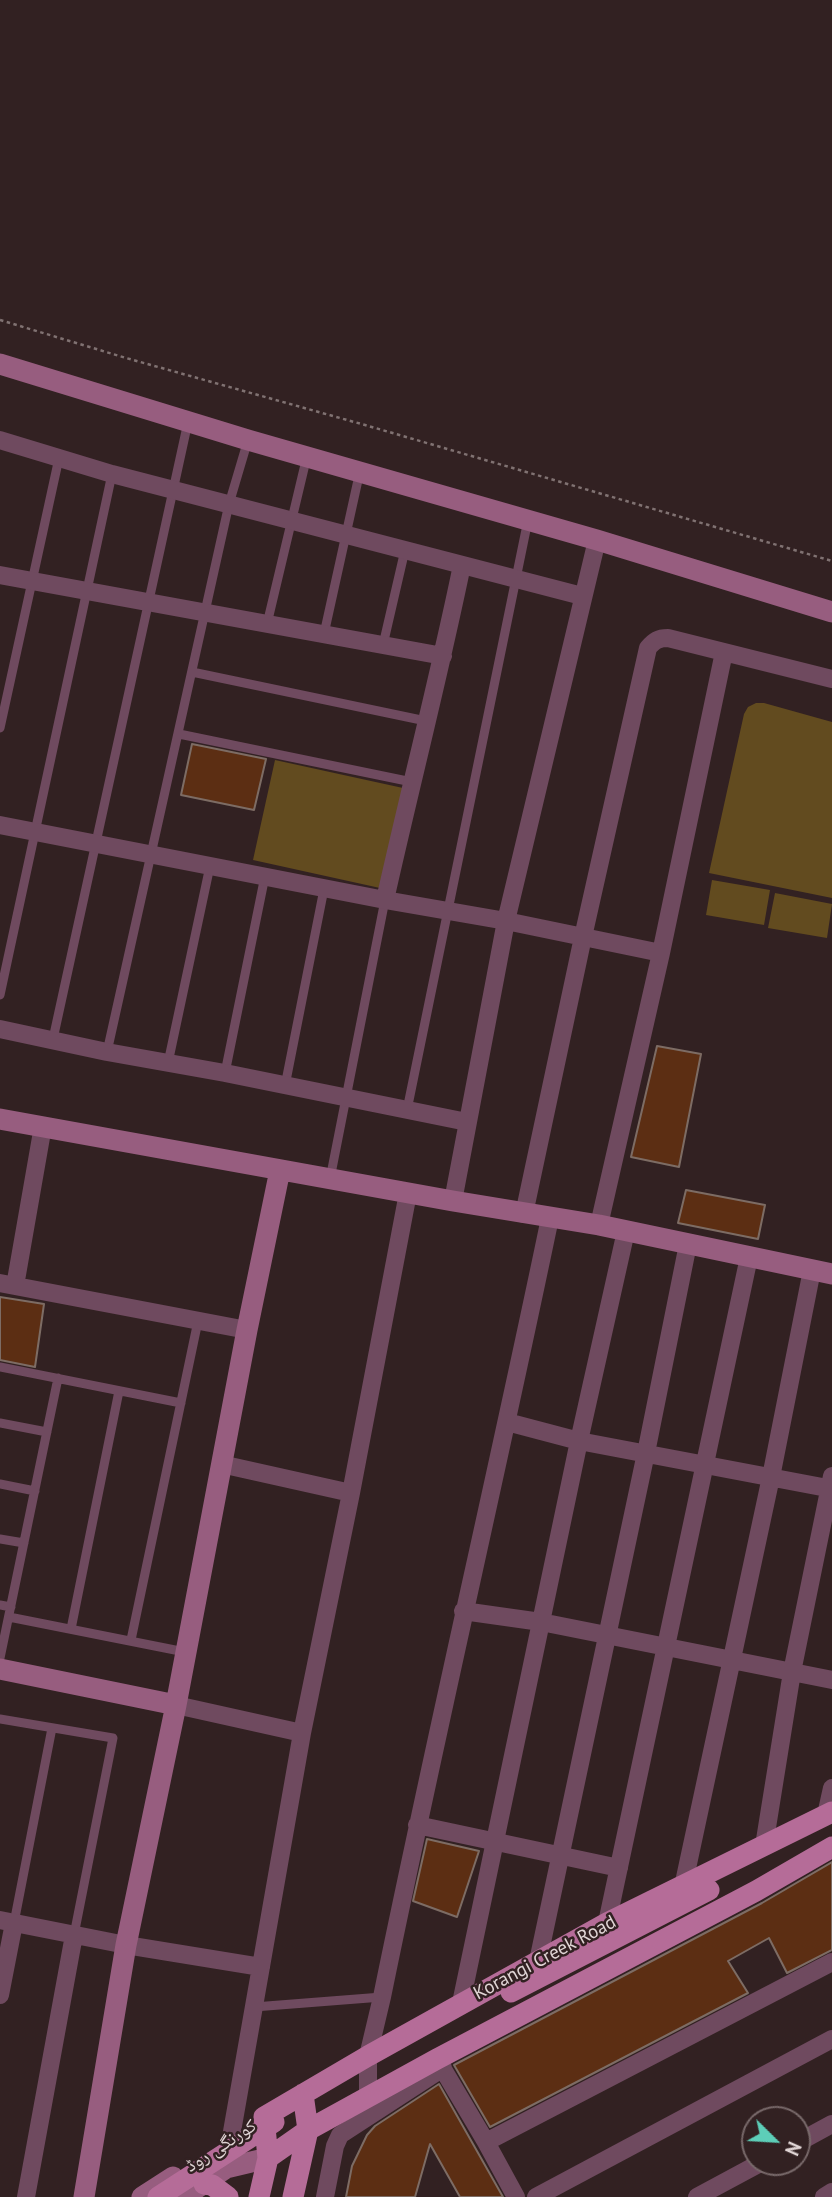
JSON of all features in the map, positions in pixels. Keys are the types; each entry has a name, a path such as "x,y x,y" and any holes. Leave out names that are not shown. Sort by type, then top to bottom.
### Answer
{"main road":[{"name":"Korangi Creek Road","path":"264,2117 461,2003 607,1923 829,1813"},
{"name":"Korangi Creek Road","path":"268,2158 308,2130 440,2064 832,1847"},
{"path":"158,2197 285,2114 428,2036 711,1889 740,1858"},
{"path":"711,1889 756,1891"},
{"path":"293,2197 308,2130 303,2094"},
{"path":"259,2197 268,2158 264,2117"},
{"path":"204,2184 212,2185 226,2196"}],"street":[{"path":"1,367 597,540 832,612"},
{"path":"0,440 112,474 582,596"},
{"path":"453,1201 506,921 597,540"},
{"path":"385,900 443,656 461,565"},
{"path":"0,575 443,656"},
{"path":"524,1214 648,648 660,638 668,638 832,679"},
{"path":"598,1225 661,953 724,652"},
{"path":"0,825 661,953"},
{"path":"0,1030 467,1122"},
{"path":"0,1119 598,1225 822,1272 771,1478 683,1887"},
{"path":"43,1126 7,1284 247,1330"},
{"path":"83,2197 126,1945 176,1705 280,1170"},
{"path":"226,2168 302,1733 408,1193"},
{"path":"368,2098 368,2056 550,1218"},
{"path":"461,2003 626,1231"},
{"path":"538,1961 562,1857 688,1244"},
{"path":"607,1923 749,1257"},
{"path":"507,1422 579,1441 771,1478 831,1485 792,1672 764,1846"},
{"path":"221,1464 351,1493"},
{"path":"463,1611 541,1622 832,1680"},
{"path":"0,1669 302,1733"},
{"path":"829,1813 832,1788"},
{"path":"417,1825 619,1868"},
{"path":"0,1995 7,1922 261,1967"},
{"path":"26,2197 74,1935"},
{"path":"486,2142 832,1962"},
{"path":"536,2197 832,2039"},
{"path":"325,2197 335,2146 340,2135 440,2064 516,2197"},
{"name":"کورنگی روڈ","path":"142,2197 264,2117"},
{"path":"811,2135 832,2124"},
{"name":"کورنگی روڈ","path":"184,2197 226,2168 268,2158"},
{"path":"697,2197 741,2173"},
{"path":"824,2197 832,2192"}],"lane":[{"path":"53,1040 188,421"},
{"path":"107,1052 229,504 247,440"},
{"path":"267,624 307,456"},
{"path":"0,728 59,458"},
{"path":"324,634 360,471"},
{"path":"0,995 112,474"},
{"path":"407,1110 528,520"},
{"path":"383,645 405,551"},
{"path":"192,673 426,721"},
{"path":"179,734 412,782"},
{"path":"168,1063 210,866"},
{"path":"225,1073 265,876"},
{"path":"285,1086 324,889"},
{"path":"330,1179 385,900"},
{"path":"131,1640 198,1321"},
{"path":"0,1367 181,1403"},
{"path":"0,1658 58,1378"},
{"path":"71,1629 119,1391"},
{"path":"0,1423 47,1432"},
{"path":"0,1484 35,1491"},
{"path":"0,1539 24,1544"},
{"path":"0,1605 10,1612 71,1629 185,1652"},
{"path":"0,1719 113,1738 74,1935"},
{"path":"7,1922 52,1728"},
{"path":"254,2007 382,1997"}],"path":[{"path":"0,320 832,561"}],"shaded area":[{"path":"756,703 832,722 832,898 709,873 744,714 748,707"},
{"path":"275,760 403,788 380,888 253,860"},
{"path":"712,880 770,890 764,925 706,915"},
{"path":"775,893 832,904 827,938 768,928"}],"building":[{"path":"192,744 266,759 254,810 181,795"},
{"path":"657,1046 701,1054 679,1167 631,1157"},
{"path":"686,1190 765,1205 758,1239 678,1223"},
{"path":"0,1297 44,1304 35,1367 0,1360"},
{"path":"427,1839 479,1851 457,1917 413,1901"},
{"path":"832,1862 832,1950 787,1973 769,1938 728,1961 748,1993 490,2127 454,2065 762,1903"},
{"path":"439,2084 503,2197 460,2197 430,2144 415,2197 346,2197 352,2166 367,2135 375,2126"}]}
